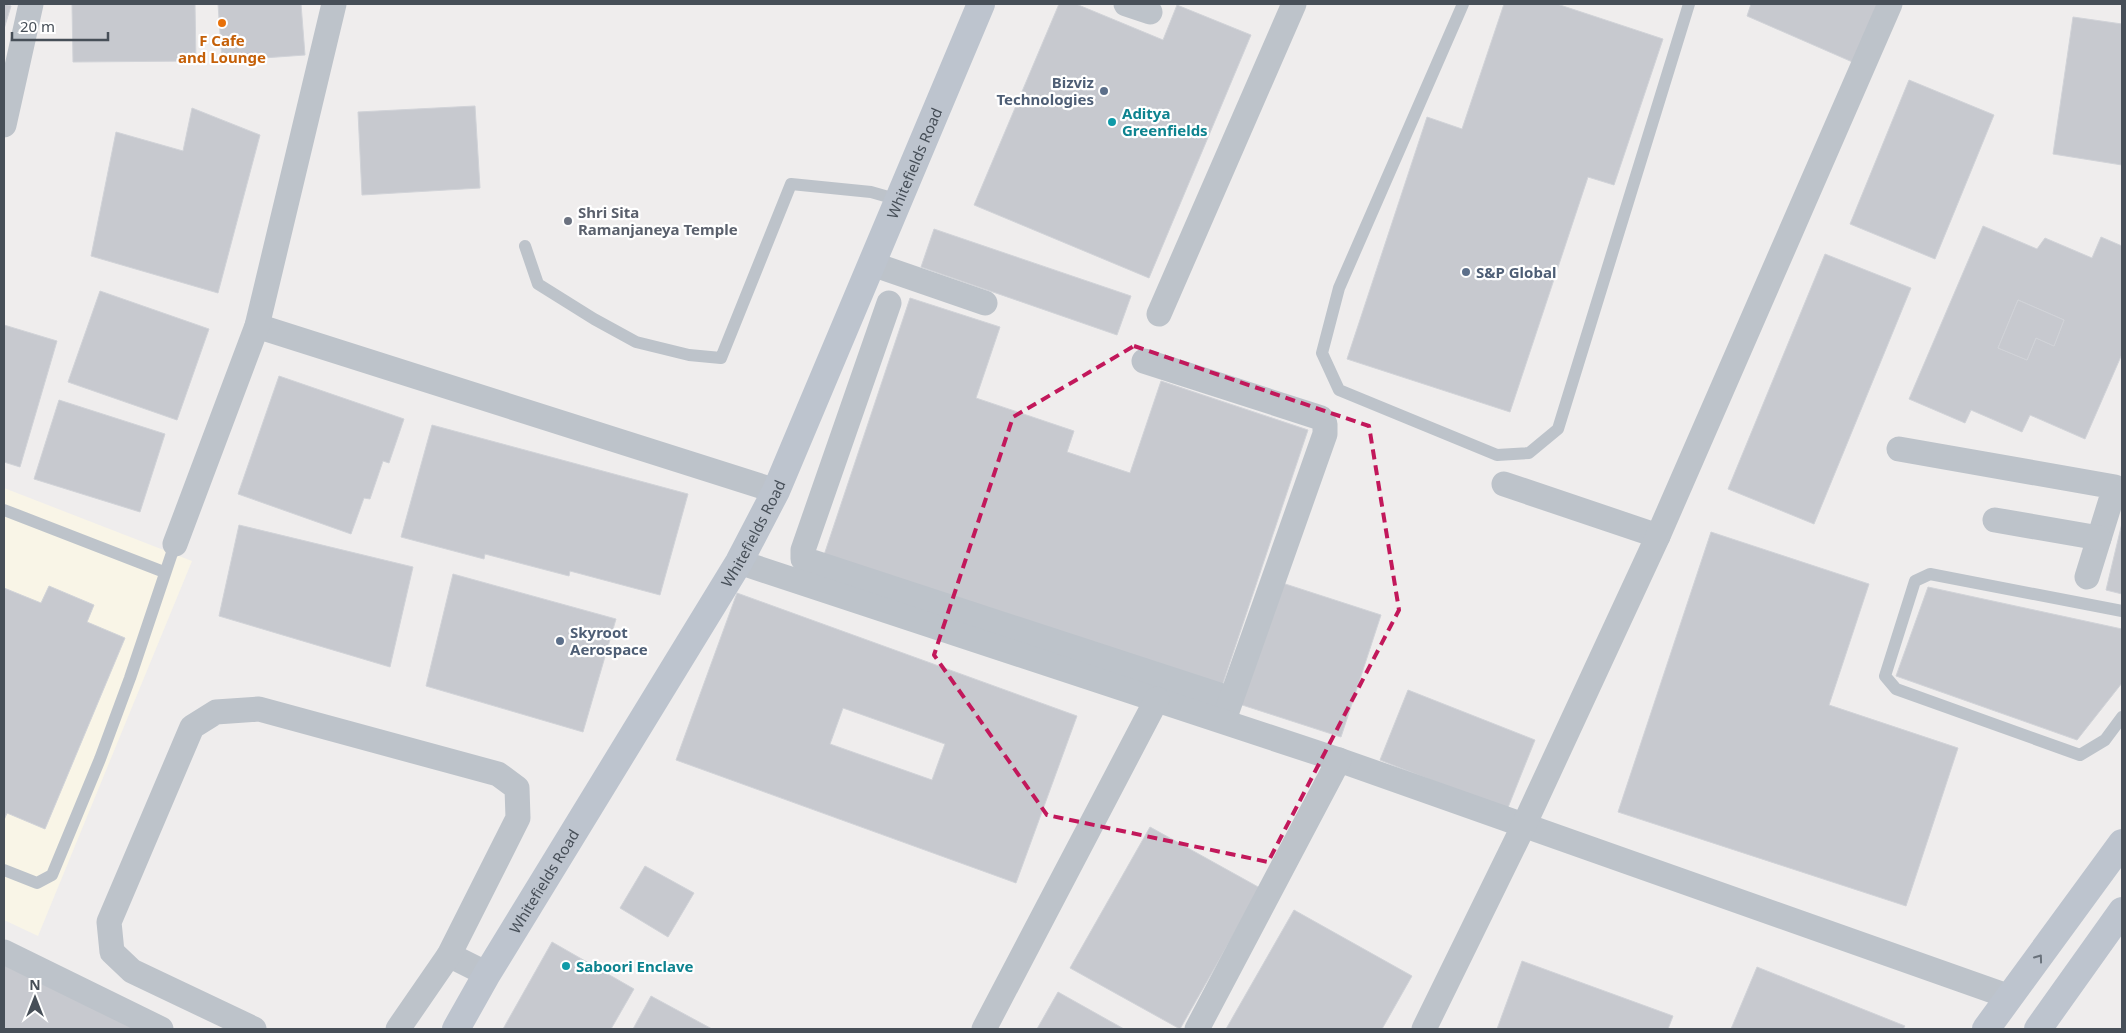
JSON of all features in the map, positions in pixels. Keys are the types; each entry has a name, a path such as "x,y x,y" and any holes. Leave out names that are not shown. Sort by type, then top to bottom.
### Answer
{"street":[{"path":"4,125 31,4"},
{"path":"175,544 257,326 334,4"},
{"name":"Whitefields Road","path":"456,1029 487,974 739,562 776,491 981,4"},
{"path":"1126,4 1150,12"},
{"path":"1159,314 1294,4"},
{"path":"1424,1029 1524,825 1658,536 1890,4"},
{"path":"872,264 985,303"},
{"path":"890,303 803,550 803,559 1227,710 1339,760 2010,998"},
{"path":"257,326 776,491"},
{"path":"1144,360 1321,418 1325,424 1325,434 1227,710"},
{"path":"1899,449 2120,481 2099,538 2088,577"},
{"path":"1504,484 1658,536"},
{"path":"1995,520 2099,538"},
{"path":"739,562 1158,698 1227,710"},
{"path":"984,1029 1158,698"},
{"path":"254,1029 132,971 112,952 108,922 192,727 216,712 259,709 498,774 518,788 518,818 449,955 398,1029"},
{"path":"1197,1029 1339,760"},
{"path":"1986,1029 2122,843"},
{"path":"2038,1029 2122,911"},
{"path":"4,952 161,1029"},
{"path":"449,955 487,974"}],"lane":[{"path":"1462,4 1339,288 1322,352 1339,390 1497,454 1530,453 1558,429 1689,4"},
{"path":"525,246 538,284 594,320 636,342 689,355 721,358 791,184 871,192 899,200"},
{"path":"4,510 164,572"},
{"path":"4,870 37,883 52,875 100,759 130,678 164,572 175,544"},
{"path":"2120,723 2105,740 2080,755 1896,689 1885,676 1915,581 1930,574 2122,611"}],"highlighted area":[{"path":"1134,346 1369,426 1399,610 1268,862 1047,815 934,655 1013,417"}],"shaded area":[{"path":"4,488 192,561 38,936 4,920"}],"building":[{"path":"4,4 11,6 4,29"},
{"path":"72,4 195,4 196,61 73,62"},
{"path":"218,4 301,4 305,55 222,61"},
{"name":"Aditya Greenfields","path":"1059,4 1076,4 1163,40 1177,5 1251,35 1149,278 974,205"},
{"name":"S&P Global","path":"1504,4 1557,4 1663,39 1614,185 1588,177 1510,412 1347,359 1427,117 1462,129"},
{"path":"1751,4 1880,4 1857,64 1747,16"},
{"path":"2073,17 2122,24 2122,165 2053,154"},
{"path":"1909,80 1994,115 1935,259 1850,224"},
{"path":"475,106 480,188 362,195 358,112"},
{"path":"192,108 260,135 218,293 91,256 116,132 183,151"},
{"path":"1983,226 2037,249 2045,238 2092,258 2101,237 2122,246 2122,354 2085,439 2030,415 2022,432 1971,410 1965,423 1909,399","holes":["2018,300 2064,320 2054,346 2036,338 2027,360 1998,348"]},
{"path":"934,229 1131,296 1117,335 921,267"},
{"path":"1825,254 1911,288 1814,524 1728,489"},
{"path":"100,291 209,329 177,420 68,382"},
{"path":"910,298 1000,327 976,398 1074,431 1067,452 1130,473 1161,381 1308,430 1221,689 823,558"},
{"path":"2018,300 2064,320 2054,346 2036,338 2027,360 1998,348"},
{"path":"4,325 57,341 20,467 4,462"},
{"path":"279,376 404,419 389,463 383,461 370,499 364,498 351,534 238,494"},
{"path":"59,400 165,434 140,512 34,479"},
{"path":"432,425 688,494 660,595 570,571 569,576 485,554 484,559 401,537"},
{"path":"2122,523 2122,594 2106,590"},
{"path":"239,525 413,567 390,667 219,616"},
{"path":"1711,532 1869,584 1829,705 1958,748 1906,906 1618,812"},
{"path":"453,574 616,619 583,732 426,686"},
{"path":"1276,581 1381,615 1341,737 1236,703"},
{"path":"49,586 94,605 87,622 125,638 45,829 7,813 4,820 4,588 41,603"},
{"path":"1928,587 2122,629 2122,683 2077,740 1896,676"},
{"path":"737,593 1077,716 1016,883 676,760","holes":["843,708 945,744 932,780 830,744"]},
{"path":"1408,690 1535,740 1507,810 1380,760"},
{"path":"1150,827 1260,888 1180,1029 1070,968"},
{"path":"645,866 694,893 668,937 620,908"},
{"path":"1294,910 1412,976 1382,1029 1226,1029"},
{"name":"Saboori Enclave","path":"552,942 634,989 611,1029 503,1029"},
{"path":"1522,961 1673,1016 1668,1029 1497,1029"},
{"path":"4,965 136,1029 4,1029"},
{"path":"1757,967 1905,1026 1903,1029 1731,1029"},
{"path":"1058,992 1124,1029 1037,1029"},
{"path":"651,996 712,1029 633,1029"}],"place":[{"name":"F Cafe and Lounge","path":"222,23"},
{"name":"Bizviz Technologies","path":"1104,91"},
{"name":"Aditya Greenfields","path":"1112,122"},
{"name":"Shri Sita Ramanjaneya Temple","path":"568,221"},
{"name":"S&P Global","path":"1466,272"},
{"name":"Skyroot Aerospace","path":"560,641"},
{"name":"Saboori Enclave","path":"566,966"}]}
